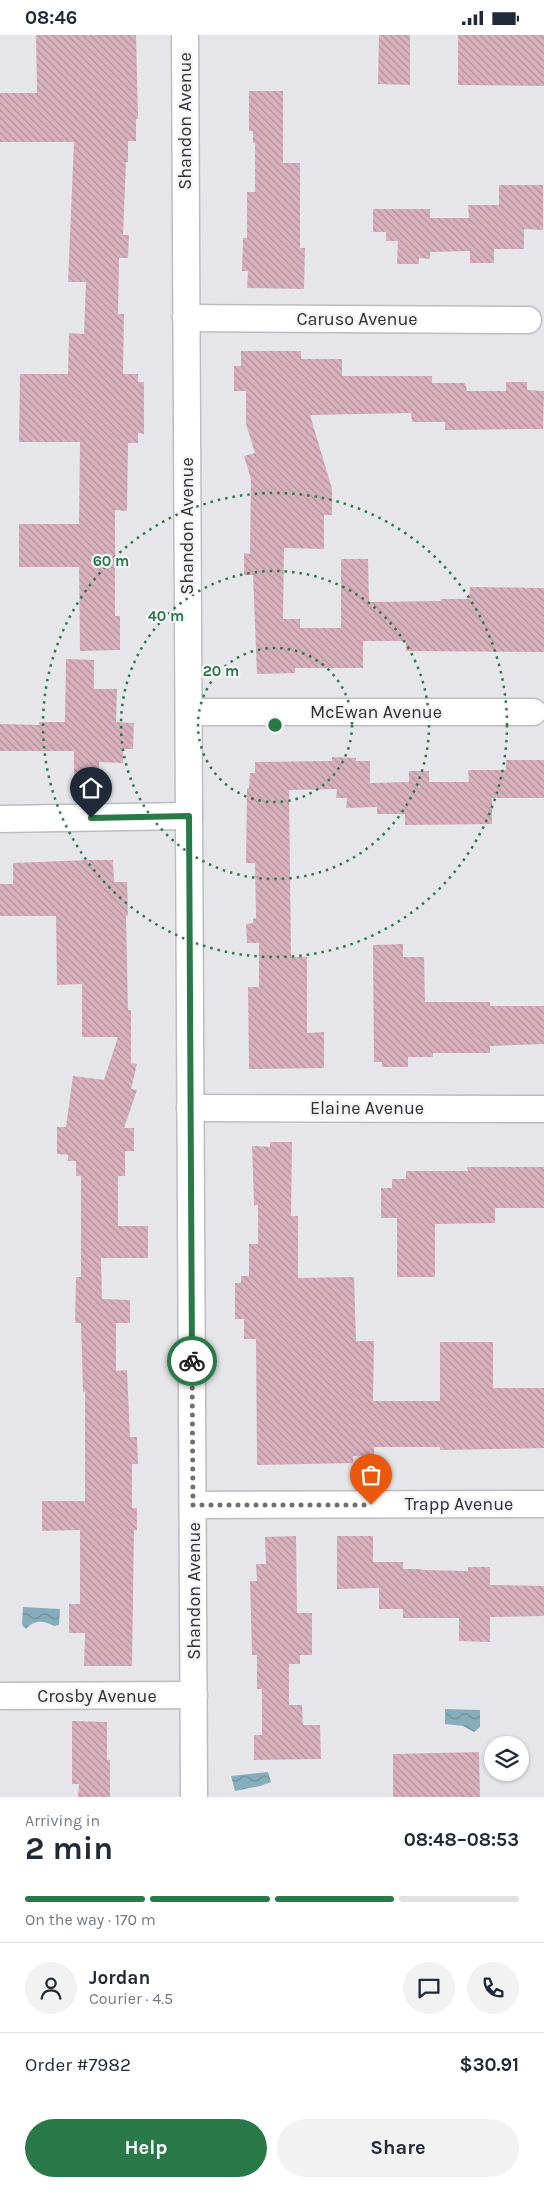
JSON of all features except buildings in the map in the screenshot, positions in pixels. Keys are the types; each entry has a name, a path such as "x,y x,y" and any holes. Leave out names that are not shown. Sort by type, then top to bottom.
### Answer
{"street":[{"name":"Shandon Avenue","path":"184,35 194,1797"},
{"name":"Caruso Avenue","path":"186,318 528,320"},
{"name":"McEwan Avenue","path":"188,712 533,712"},
{"path":"0,819 189,816"},
{"name":"Elaine Avenue","path":"190,1108 544,1109"},
{"name":"Trapp Avenue","path":"193,1505 544,1504"},
{"name":"Crosby Avenue","path":"0,1696 194,1695"}],"water":[{"path":"23,1607 60,1609 59,1625 54,1626 39,1622 32,1624 26,1629 22,1625"},
{"path":"445,1709 480,1710 480,1727 474,1732 463,1726 445,1724"},
{"path":"268,1772 271,1782 235,1791 231,1776"}],"way so far":[{"path":"192,1361 193,1505 371,1505"}],"route":[{"path":"91,818 189,816 192,1361"}]}
